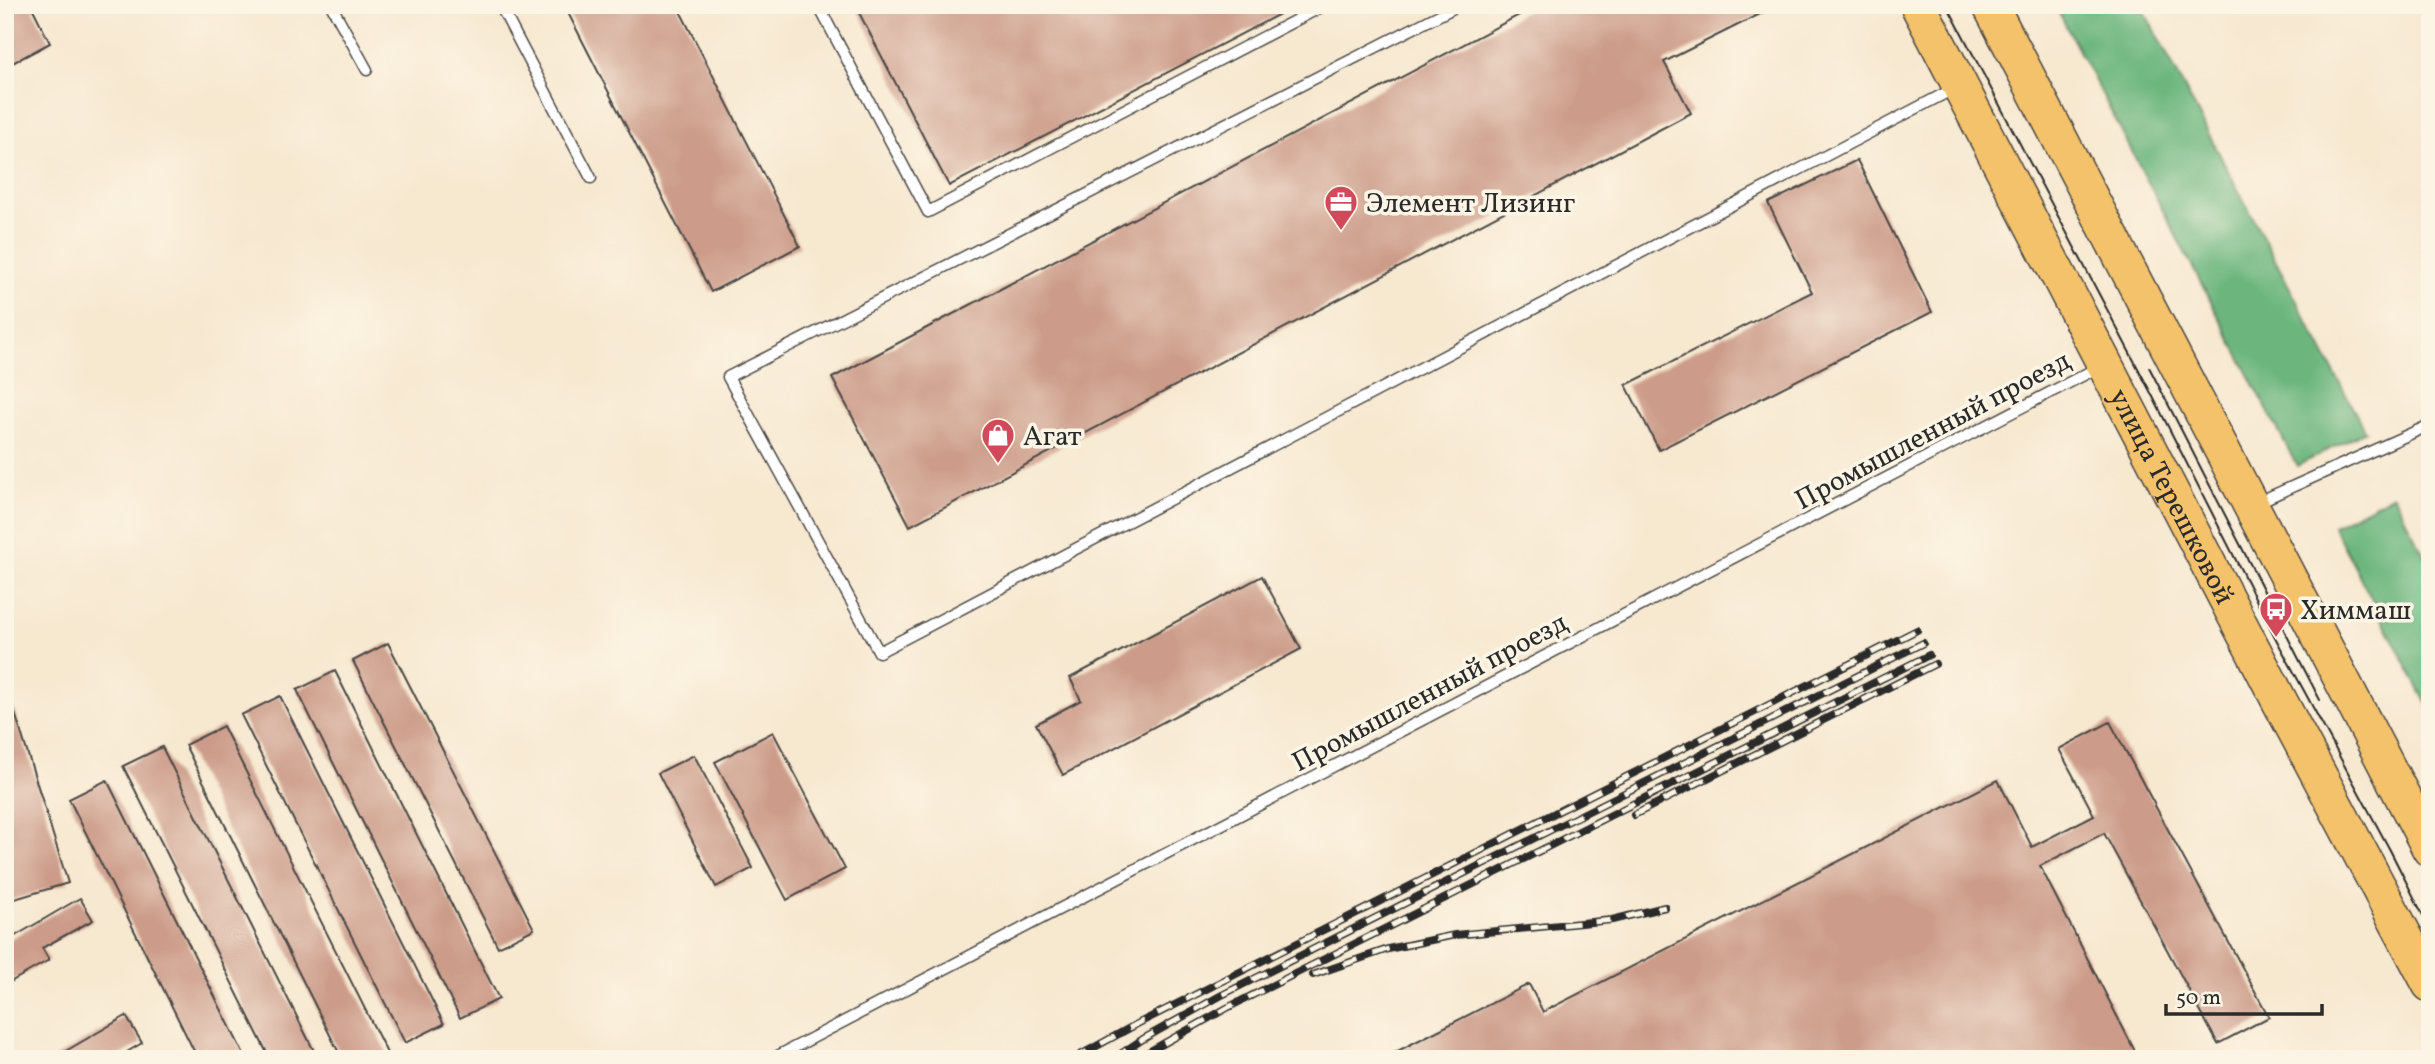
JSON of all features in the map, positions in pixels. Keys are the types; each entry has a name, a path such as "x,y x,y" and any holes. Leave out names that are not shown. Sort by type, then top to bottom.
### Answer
{"main road":[{"name":"улица Терешковой","path":"1919,5 2279,700 2430,984"},
{"path":"1990,5 2430,849"}],"lane":[{"path":"331,5 367,70"},
{"path":"500,5 590,178"},
{"path":"818,5 928,212 1325,5"},
{"path":"1457,6 728,377 880,652 1961,85"},
{"name":"Промышленный проезд","path":"772,1059 2106,364"},
{"path":"2250,506 2430,425"}],"green space":[{"path":"2055,5 2141,5 2365,431 2297,466"},
{"path":"2393,495 2430,566 2430,710 2333,526"}],"building":[{"path":"5,5 31,5 50,43 5,67"},
{"path":"564,5 677,5 800,246 711,292"},
{"path":"855,5 1297,5 949,186"},
{"path":"1538,5 1778,5 1664,62 1691,113 910,526 832,378"},
{"path":"1857,160 1932,312 1659,450 1626,385 1812,292 1768,203"},
{"path":"1262,576 1301,649 1063,775 1036,724 1081,700 1070,678"},
{"path":"388,643 534,929 498,947 353,661"},
{"path":"335,671 499,999 460,1018 297,690"},
{"path":"5,681 68,883 5,902"},
{"path":"280,696 444,1024 405,1043 241,715"},
{"path":"2110,722 2269,1017 2218,1044 2104,833 2040,866 2139,1059 1382,1059 1529,984 1543,1012 1998,780 2032,847 2094,815 2059,749"},
{"path":"223,726 387,1053 376,1059 342,1059 185,745"},
{"path":"773,732 845,869 787,900 715,762"},
{"path":"162,747 318,1059 270,1059 123,766"},
{"path":"694,755 753,868 716,887 658,773"},
{"path":"107,780 246,1059 198,1059 69,799"},
{"path":"80,898 93,920 42,948 49,960 5,985 5,942"},
{"path":"126,1016 142,1043 115,1059 52,1059"}],"tram line":[{"path":"1947,5 2151,393 2276,639 2430,929"},
{"path":"2149,367 2320,700"}],"railway":[{"path":"1073,1059 1137,1024 1917,630"},
{"path":"1113,1059 1220,996 1923,643"},
{"path":"1136,1059 1227,1008 1929,655"},
{"path":"1634,815 1935,664"},
{"path":"1313,975 1388,949 1455,935 1612,920 1665,907"}],"place":[{"name":"Элемент Лизинг","path":"1341,232"},
{"name":"Агат","path":"998,465"},
{"name":"Химмаш","path":"2276,639"}]}
